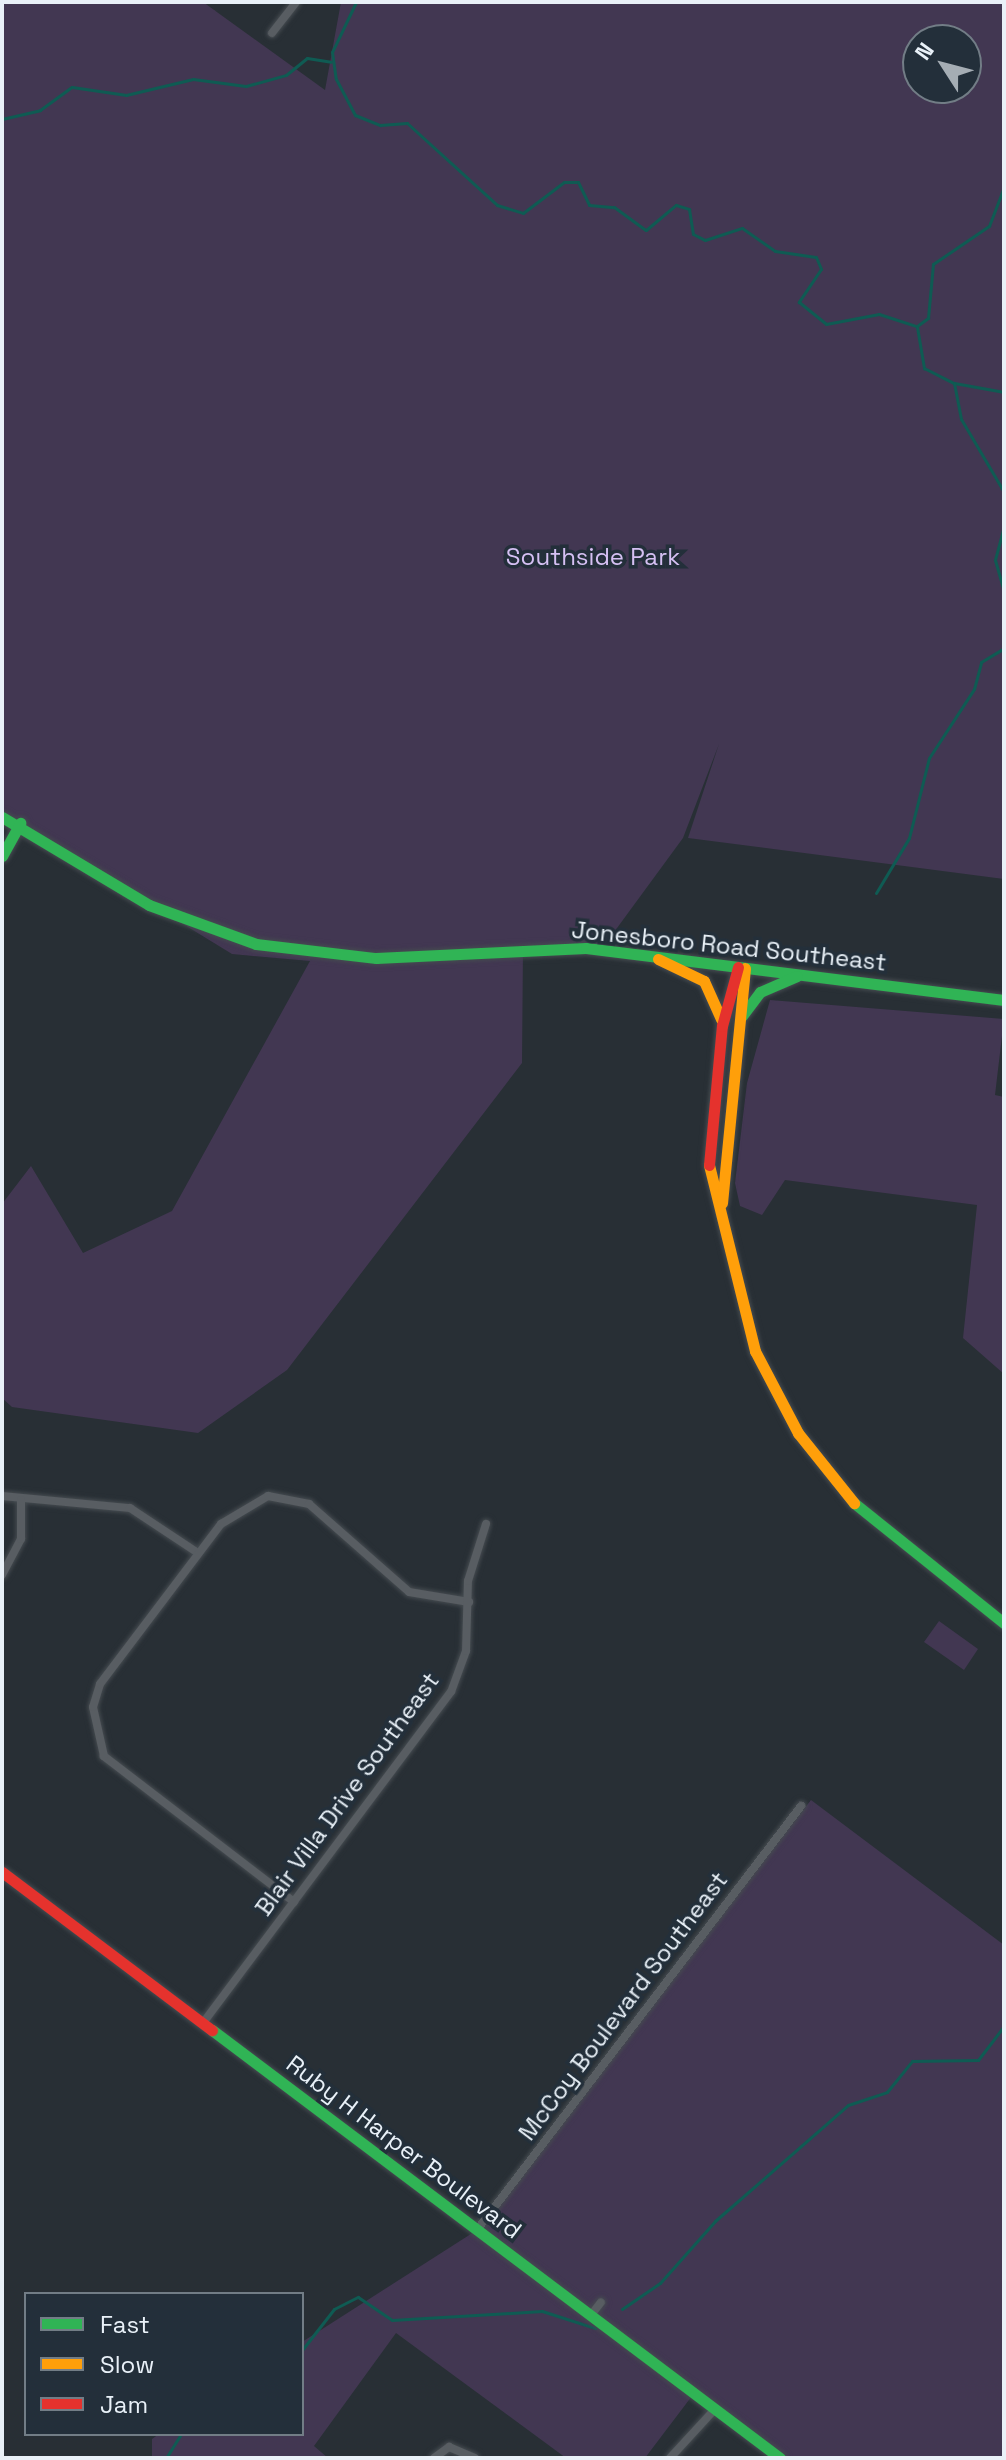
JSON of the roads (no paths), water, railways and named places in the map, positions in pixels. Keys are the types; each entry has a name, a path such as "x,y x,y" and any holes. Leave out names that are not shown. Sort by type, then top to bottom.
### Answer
{"street":[{"path":"272,33 296,2"},
{"name":"Jonesboro Road Southeast","path":"2,817 20,823 149,905 256,944 376,958 586,948 1004,1000"},
{"path":"2,856 20,823"},
{"path":"654,956 704,981 719,1001 722,1026"},
{"path":"742,968 722,1026 707,1156 722,1212 738,1303 798,1433 880,1529 1004,1623"},
{"path":"722,1212 742,968"},
{"path":"738,1028 760,992 798,975"},
{"path":"715,1071 734,1074"},
{"path":"2,1496 130,1508 198,1553"},
{"path":"294,1902 119,1772 95,1735 100,1684 198,1553 238,1508 286,1497 325,1516 409,1592 469,1602"},
{"path":"2,1575 21,1539 21,1500"},
{"name":"Blair Villa Drive Southeast","path":"203,2023 451,1692 466,1651 471,1564 486,1524"},
{"name":"McCoy Boulevard Southeast","path":"477,2230 801,1806"},
{"name":"Ruby H Harper Boulevard","path":"2,1872 780,2458"},
{"path":"591,2315 601,2302"},
{"path":"670,2458 715,2409"},
{"path":"434,2458 449,2447 475,2458"}],"waterway":[{"path":"356,2 332,52 336,79 355,115 380,125 407,123 497,205 523,213 564,182 578,182 589,205 614,207 646,230 676,205 689,209 693,234 705,240 742,228 775,251 816,257 821,269 799,302 826,324 879,314 917,326"},
{"path":"2,119 40,110 72,87 126,95 193,79 246,86 286,75 307,58 331,62"},
{"path":"917,326 928,318 933,264 989,226 1004,187"},
{"path":"917,327 924,368 954,383 1004,392"},
{"path":"954,383 961,419 1004,492"},
{"path":"1004,526 995,560 1004,592"},
{"path":"876,893 909,838 929,758 974,689 981,662 1004,648"},
{"path":"622,2309 660,2283 715,2221 848,2105 887,2092 912,2061 978,2060 1004,2026"},
{"path":"304,2347 334,2309 358,2297 392,2320 542,2311 595,2328"},
{"path":"166,2458 180,2436"}],"park label":[{"name":"Southside Park","path":"593,557"}]}
